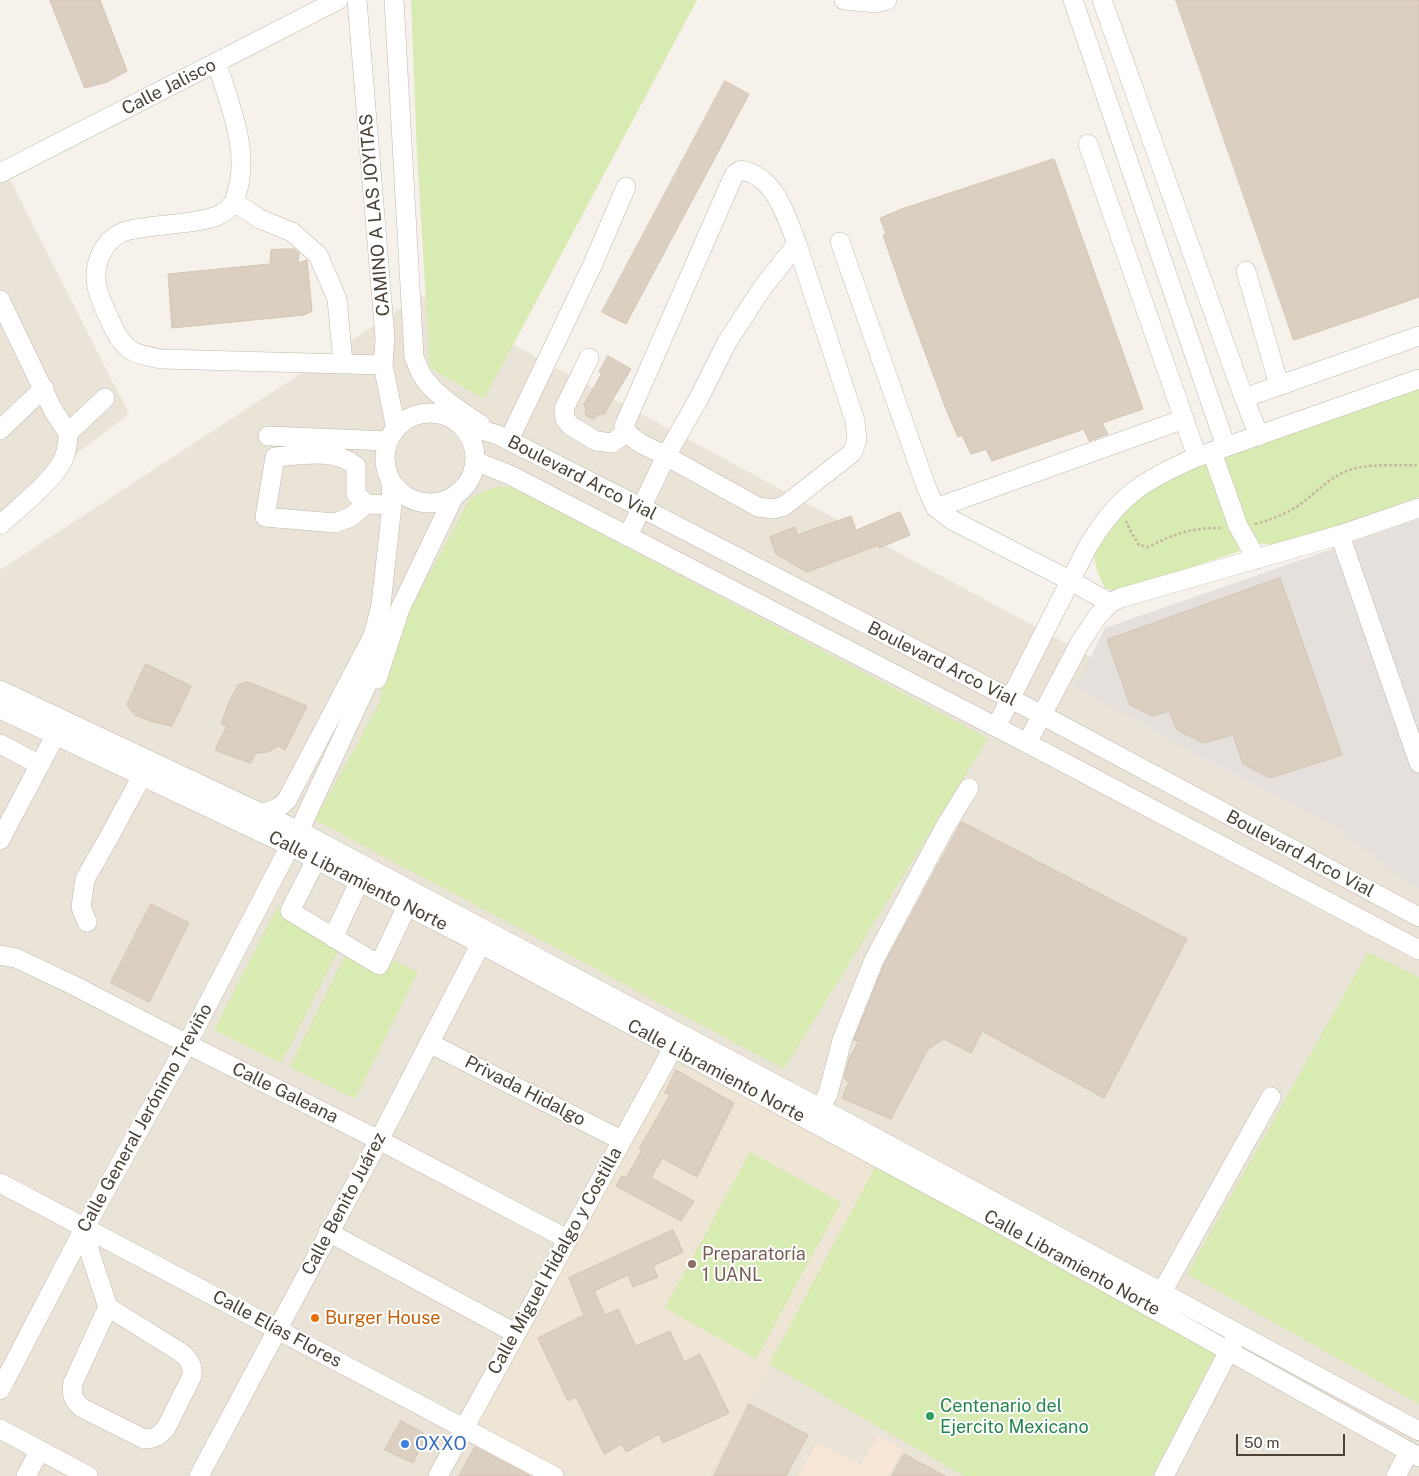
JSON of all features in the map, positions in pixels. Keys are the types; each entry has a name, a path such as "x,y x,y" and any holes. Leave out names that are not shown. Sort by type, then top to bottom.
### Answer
{"street":[{"name":"Calle Jalisco","path":"0,173 338,0"},
{"name":"CAMINO A LAS JOYITAS","path":"357,0 386,338 383,364 392,435"},
{"path":"394,0 414,357 423,377 434,389 462,412 503,438 592,266 626,187"},
{"path":"844,0 876,3 887,0"},
{"path":"1073,0 1212,452 1238,526 1257,559"},
{"path":"1102,0 1259,436"},
{"path":"217,63 235,124 242,159 241,180 234,202 222,215 206,220 126,231 112,238 102,250 96,279 100,298 118,336 128,350 162,359 383,364"},
{"path":"1088,144 1184,418 1212,452"},
{"path":"741,170 752,172 763,180 774,193 787,218 797,244 855,421 857,440 852,453 784,506 772,509 758,507 633,438 627,432 624,426 734,175 741,170"},
{"path":"234,202 260,219 292,232 318,255 337,299 343,363"},
{"path":"840,242 926,489 936,508 952,520 1110,603"},
{"path":"628,536 666,456 699,398 727,342 763,287 797,244"},
{"path":"1246,272 1279,385"},
{"path":"0,300 8,334 44,388 53,410 68,433 68,447 63,461 53,475 0,525"},
{"path":"1244,398 1419,336"},
{"path":"589,358 564,408 565,418 571,426 596,441 612,443 627,432"},
{"path":"996,727 1101,524 1136,489 1163,472 1212,452 1419,379"},
{"path":"0,430 44,388"},
{"path":"68,433 105,398"},
{"path":"295,838 369,680 373,636 382,605 392,505 391,482 386,469 385,455 392,435 406,419 419,414 434,413 447,416 459,423 469,434 474,447 475,461 472,475 465,487 454,496 441,502 427,503 413,500 391,482"},
{"path":"936,508 1184,418"},
{"name":"Boulevard Arco Vial","path":"459,423 503,438 642,508 1042,715 1419,917"},
{"path":"268,436 392,435"},
{"path":"366,504 351,517 335,523 264,517 275,457 321,454 348,459 356,466 356,494 366,504 392,505"},
{"name":"Boulevard Arco Vial","path":"475,461 510,475 628,536 1027,743 1419,950"},
{"path":"295,838 370,697 400,609 454,496"},
{"path":"1027,743 1080,643 1097,617 1110,603 1120,598 1340,535 1419,508"},
{"path":"1340,535 1419,763"},
{"path":"259,814 280,808 287,800 373,636"},
{"name":"Calle Libramiento Norte","path":"0,690 259,814 295,838 676,1041 990,1218 1117,1278 1162,1292 1234,1341 1414,1454"},
{"name":"Calle Libramiento Norte","path":"0,710 142,776 295,838 316,860 407,906 484,938"},
{"path":"17,753 29,723"},
{"path":"2,831 55,736"},
{"path":"0,744 40,765"},
{"path":"87,922 81,908 85,878 142,776"},
{"path":"820,1108 828,1094 842,1040 874,960 945,827 969,788"},
{"name":"Calle General Jerónimo Treviño","path":"0,1390 85,1227 186,1044 295,838"},
{"path":"316,860 290,911 379,965 407,906"},
{"path":"334,938 359,882"},
{"name":"Calle Benito Juárez","path":"198,1476 379,1140 484,938"},
{"name":"Calle Galeana","path":"0,955 16,958 75,986 186,1044 379,1140 567,1239"},
{"name":"Calle Libramiento Norte","path":"676,1041 820,1108 1117,1278 1234,1341 1419,1431"},
{"name":"Calle Miguel Hidalgo y Costilla","path":"438,1476 676,1041"},
{"name":"Privada Hidalgo","path":"429,1043 621,1140"},
{"path":"1162,1292 1271,1097"},
{"name":"Calle Elías Flores","path":"0,1183 554,1476"},
{"path":"85,1227 90,1253 108,1307 180,1352 188,1358 192,1366 192,1376 166,1428 160,1436 153,1439 144,1439 82,1408 74,1401 71,1393 73,1383 108,1307"},
{"path":"328,1232 515,1334"},
{"path":"1164,1476 1234,1341"},
{"path":"0,1429 88,1476"},
{"path":"26,1476 40,1450"},
{"path":"1396,1476 1414,1454"}],"path":[{"path":"1119,504 1130,532 1139,545 1148,547 1175,534 1193,529 1254,525 1272,520 1289,512 1341,474 1382,464 1419,465"}],"shaded area":[{"path":"0,160 129,414 0,512"},
{"path":"421,295 1419,834 1419,1476 0,1476 0,570"},
{"path":"1419,519 1419,888 1403,880 1337,827 1201,757 1076,687 1105,628"},
{"name":"Preparatoría 1 UANL","path":"670,1061 878,1162 709,1476 576,1476 475,1424"},
{"path":"878,1436 903,1449 888,1476 798,1476 817,1442 861,1465"}],"green space":[{"path":"411,0 697,0 484,399 430,368 417,152"},
{"path":"1419,384 1419,497 1282,546 1259,543 1248,532 1220,456"},
{"path":"1209,459 1240,551 1116,592 1105,588 1097,571 1094,556 1103,537 1139,493"},
{"path":"495,487 511,487 525,494 988,738 784,1069 315,820 379,704 395,637 470,499"},
{"path":"278,906 345,937 281,1063 214,1030"},
{"path":"352,941 418,972 355,1099 290,1067"},
{"path":"1368,952 1419,977 1419,1404 1187,1274"},
{"path":"750,1152 841,1202 756,1359 665,1308"},
{"path":"878,1162 1220,1346 1152,1476 964,1476 769,1364"}],"building":[{"path":"50,0 100,0 127,71 107,82 85,88"},
{"path":"1176,0 1419,0 1419,297 1294,340"},
{"path":"725,81 749,94 626,324 602,312"},
{"path":"1054,159 1143,409 1102,423 1108,434 1089,441 1084,429 992,461 986,449 971,454 962,435 958,437 907,304 883,235 886,234 880,218"},
{"path":"294,249 299,253 298,263 307,260 312,311 304,315 172,328 168,274 270,264 271,250"},
{"path":"608,356 631,369 604,414 599,414 593,419 585,415 586,408 584,405 602,373 599,372"},
{"path":"900,512 910,535 879,548 878,545 807,572 776,554 770,537 795,527 797,535 851,516 856,530"},
{"path":"1280,578 1342,755 1270,778 1243,764 1233,735 1203,743 1177,730 1169,711 1153,716 1130,705 1107,640"},
{"path":"146,664 191,686 172,726 135,715 127,705"},
{"path":"248,682 307,706 285,750 278,746 268,752 256,753 250,763 215,750 227,726 221,724 229,702 238,685"},
{"path":"962,822 1187,939 1104,1098 982,1031 971,1053 944,1039 928,1049 891,1119 842,1098 849,1082 844,1078 849,1059 859,1041 854,1040 884,965"},
{"path":"151,904 189,923 149,1002 111,983"},
{"path":"676,1070 734,1103 697,1177 662,1158 651,1178 694,1201 681,1221 616,1186 622,1176 626,1178 642,1150 639,1149 670,1095 665,1093"},
{"path":"673,1230 683,1252 653,1266 658,1277 633,1287 628,1275 594,1291 605,1315 618,1309 636,1346 670,1331 684,1362 700,1354 729,1413 663,1443 659,1434 626,1452 622,1444 604,1454 576,1397 568,1401 538,1338 584,1315 569,1278"},
{"path":"749,1404 808,1435 786,1476 714,1476"},
{"name":"OXXO","path":"401,1421 422,1432 425,1438 413,1463 385,1450"},
{"path":"475,1447 530,1476 459,1476"},
{"path":"904,1454 945,1476 892,1476"}],"place":[{"name":"Preparatoría 1 UANL","path":"692,1264"},
{"name":"Burger House","path":"315,1318"},
{"name":"Centenario del Ejercito Mexicano","path":"930,1416"},
{"name":"OXXO","path":"405,1444"}]}
